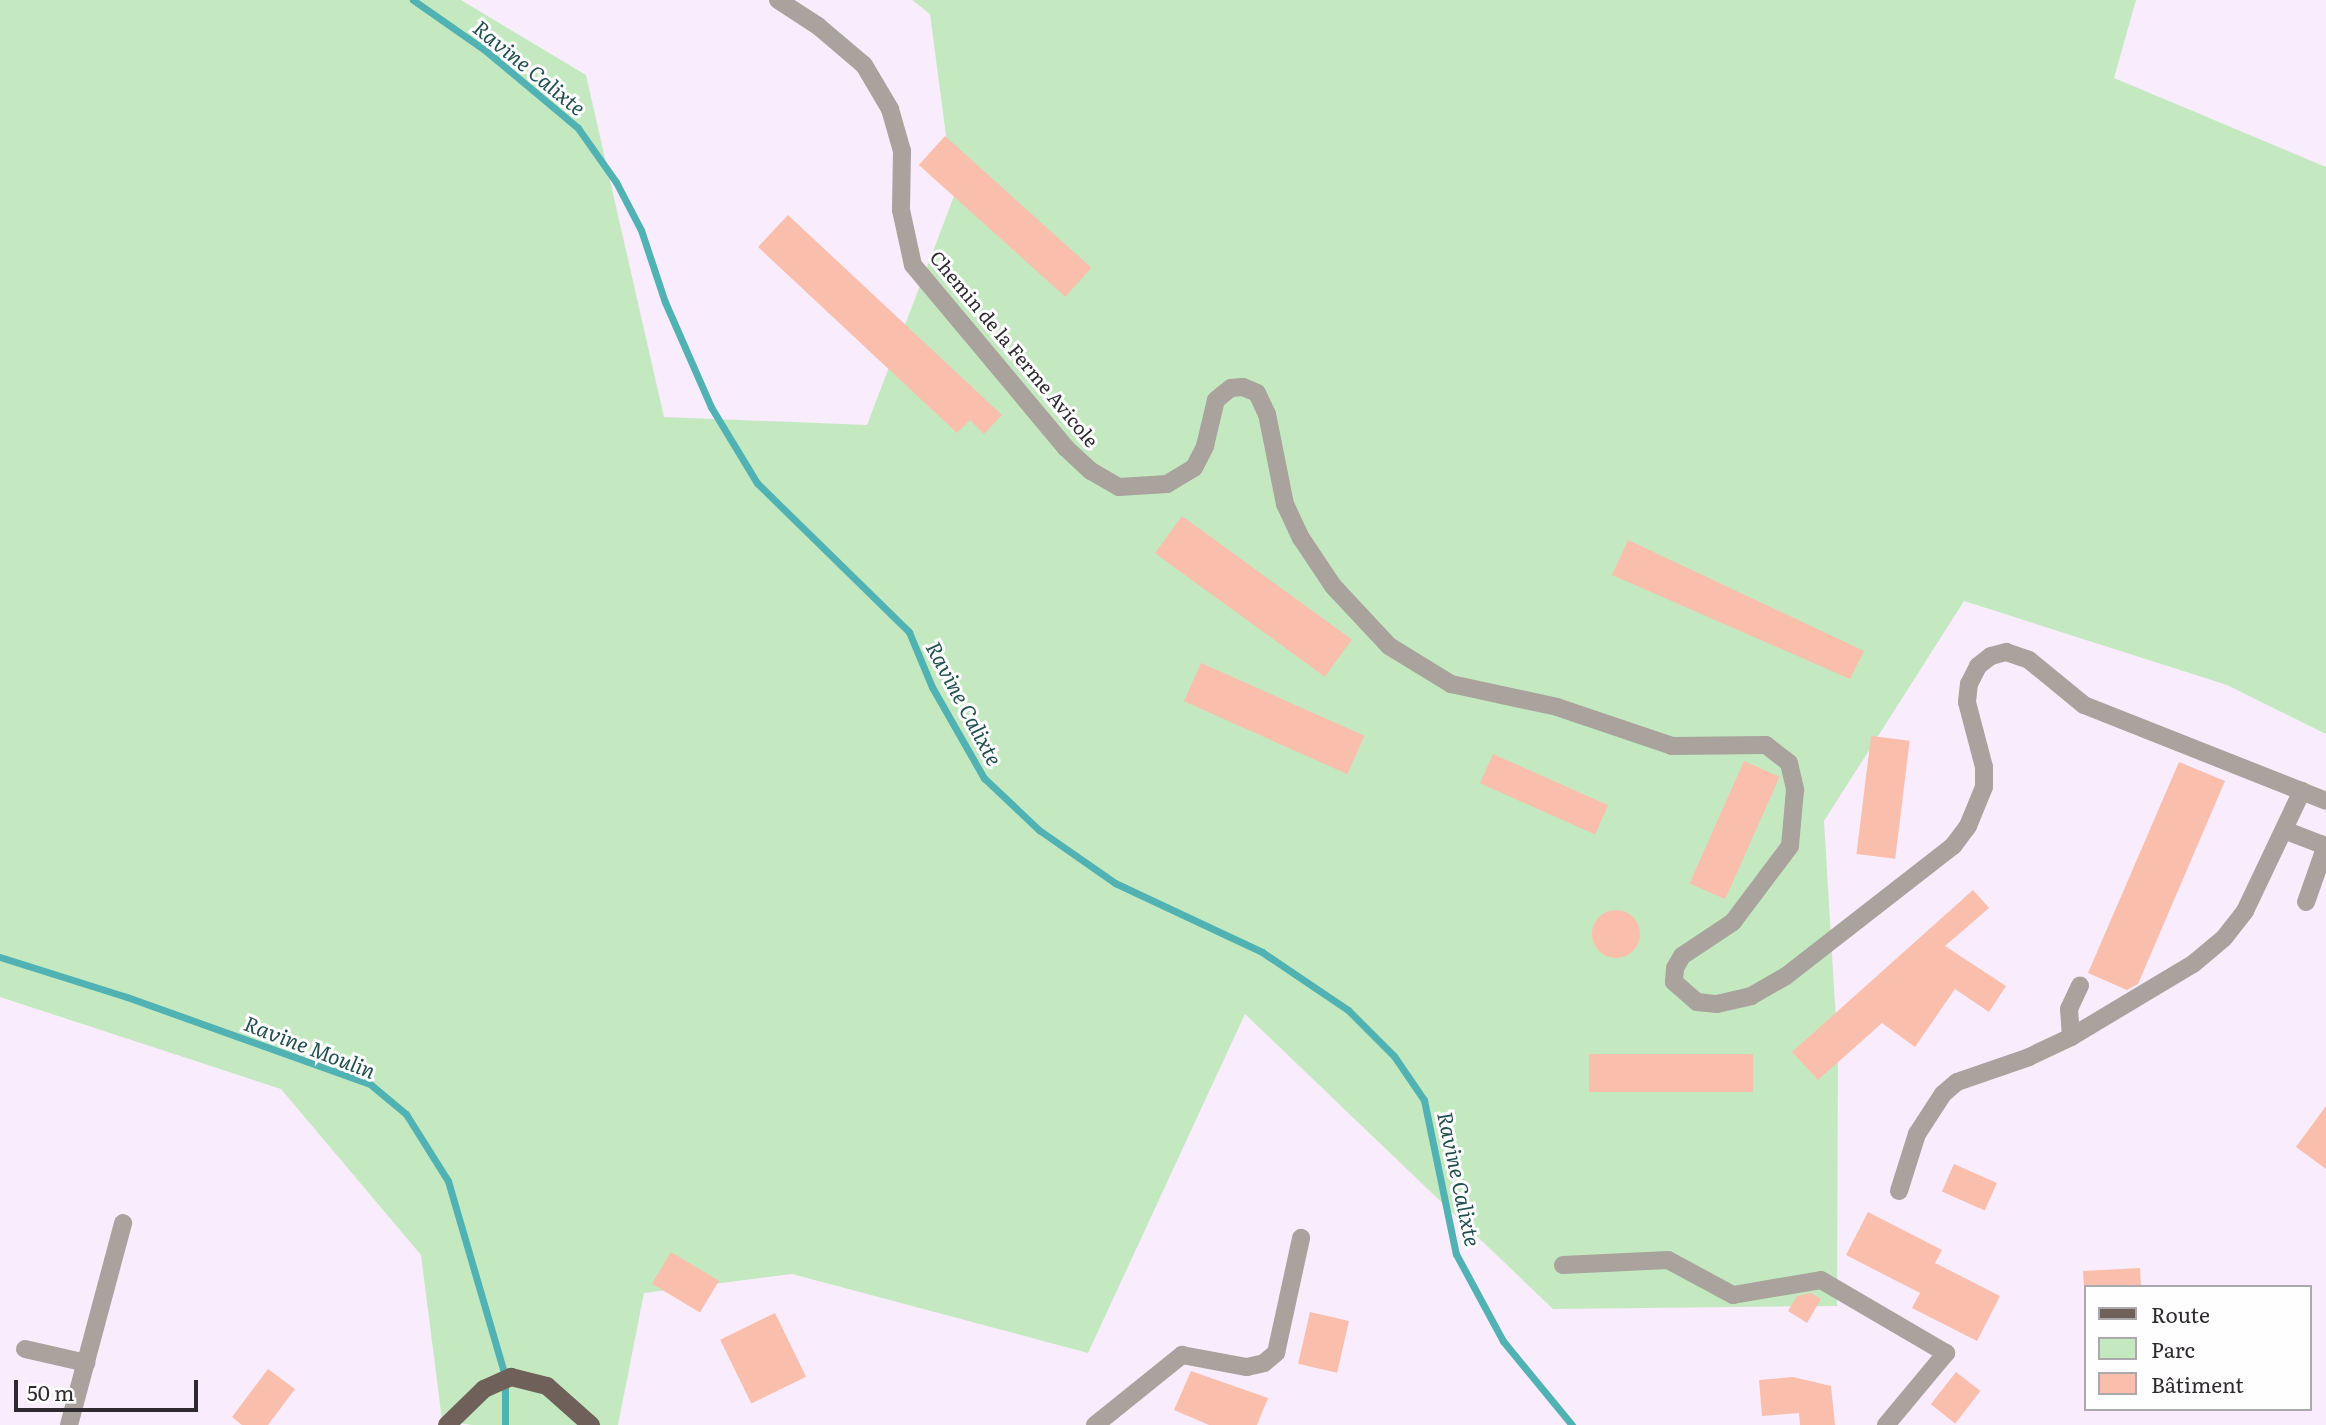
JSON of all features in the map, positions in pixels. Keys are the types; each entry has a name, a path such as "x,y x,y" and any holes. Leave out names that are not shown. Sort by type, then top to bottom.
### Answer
{"main road":[{"path":"447,1425 484,1390 511,1377 528,1379 547,1386 591,1425"}],"street":[{"name":"Chemin de la Ferme Avicole","path":"778,0 818,26 864,65 890,109 902,151 901,210 913,265 1066,448 1091,471 1119,487 1167,484 1194,468 1205,446 1216,400 1231,388 1243,387 1257,393 1268,414 1285,504 1301,538 1333,586 1389,646 1451,684 1557,707 1672,746 1766,745 1789,763 1795,790 1790,846 1733,922 1682,957 1675,968 1674,982 1697,1002 1717,1004 1751,996 1786,976 1953,846 1968,826 1984,787 1984,767 1967,702 1969,684 1978,666 1990,656 2006,652 2029,660 2084,705 2326,802"},
{"path":"1899,1191 1917,1134 1942,1094 1972,1074 2029,1057 2071,1037 2193,964 2224,938 2245,911 2302,791"},
{"path":"2284,830 2320,844 2324,851 2306,902"},
{"path":"2071,1037 2069,1009 2080,985"},
{"path":"69,1425 123,1223"},
{"path":"1095,1425 1182,1354 1247,1367 1264,1363 1276,1353 1301,1238"},
{"path":"1563,1265 1668,1260 1733,1295 1821,1280 1946,1353 1886,1425"},
{"path":"25,1349 86,1363"}],"green space":[{"path":"0,0 461,0 586,75 664,417 867,425 954,196 930,14 912,0 2136,0 2114,78 2326,167 2326,734 2227,685 1964,601 1824,821 1838,1054 1837,1306 1553,1309 1245,1014 1088,1353 792,1274 644,1293 618,1425 472,1425 442,1420 421,1255 281,1089 0,997"}],"building":[{"path":"945,136 1091,268 1065,297 919,165"},
{"path":"788,215 1002,415 984,434 970,420 957,433 758,247"},
{"path":"1182,516 1352,639 1325,677 1155,553"},
{"path":"1628,540 1864,651 1850,679 1612,575"},
{"path":"1201,663 1365,736 1347,774 1184,701"},
{"path":"1871,736 1910,741 1895,859 1856,854"},
{"path":"1493,754 1608,805 1595,834 1480,783"},
{"path":"1744,761 1780,777 1725,899 1689,883"},
{"path":"2179,762 2225,781 2138,984 2127,990 2088,973"},
{"path":"1973,890 1989,908 1945,946 2006,986 1989,1012 1955,989 1915,1047 1882,1023 1818,1080 1792,1052"},
{"path":"1616,910 1633,917 1640,934 1633,951 1616,958 1599,951 1592,934 1599,917"},
{"path":"1589,1054 1753,1054 1753,1092 1589,1092"},
{"path":"2326,1106 2326,1169 2296,1147"},
{"path":"1954,1164 1997,1183 1985,1211 1942,1191"},
{"path":"1868,1212 1942,1250 1935,1263 2000,1296 1977,1341 1912,1308 1920,1293 1846,1255"},
{"path":"671,1252 719,1281 700,1313 652,1284"},
{"path":"2140,1268 2141,1285 2084,1287 2083,1271"},
{"path":"1811,1293 1821,1299 1807,1323 1788,1311 1797,1296"},
{"path":"1310,1312 1349,1321 1337,1373 1298,1364"},
{"path":"775,1313 806,1377 751,1404 720,1340"},
{"path":"268,1369 295,1389 268,1425 242,1425 232,1417"},
{"path":"1191,1371 1268,1398 1257,1425 1209,1425 1174,1410"},
{"path":"1956,1372 1980,1391 1955,1423 1931,1404"},
{"path":"1793,1377 1831,1386 1835,1425 1800,1425 1799,1413 1762,1416 1759,1380"}],"waterway":[{"name":"Ravine Calixte","path":"413,0 486,51 578,128 616,182 641,230 665,302 711,407 757,483 909,632 932,687 984,778 1039,830 1115,883 1262,952 1348,1010 1394,1056 1424,1100 1456,1254 1503,1341 1572,1425"},
{"name":"Ravine Moulin","path":"0,957 127,997 370,1084 406,1114 448,1181 505,1376 505,1425"}]}
